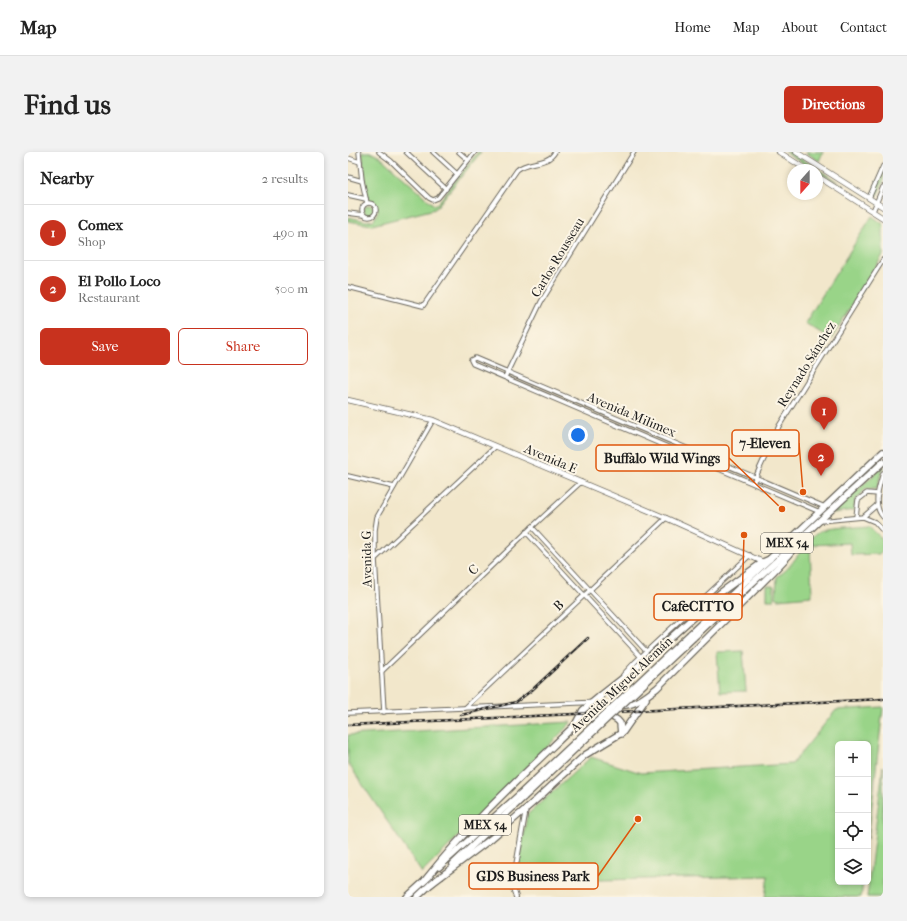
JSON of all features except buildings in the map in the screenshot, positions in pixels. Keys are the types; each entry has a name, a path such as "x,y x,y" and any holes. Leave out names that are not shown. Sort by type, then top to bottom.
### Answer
{"highway":[{"name":"Avenida Miguel Alemán","path":"417,897 883,452"},
{"name":"Avenida Miguel Alemán","path":"407,897 691,636 794,545 883,462"},
{"path":"432,884 526,808 585,755 621,734 642,704 773,572 790,554 794,545"},
{"path":"574,726 583,710 592,702 600,699 621,678 646,660 710,601 763,562 770,559"},
{"path":"600,699 607,706 630,706 657,688"},
{"path":"426,879 492,805 574,726 589,718 612,718 620,723 621,734"}],"main road":[{"path":"779,152 798,164"},
{"path":"796,152 869,198 883,218"},
{"path":"823,180 848,196 874,207 883,208"},
{"name":"Avenida E","path":"348,400 432,420 666,518 763,562"}],"street":[{"path":"359,152 362,181 367,203"},
{"path":"379,152 391,161 429,198 436,199 446,189 475,152"},
{"path":"406,152 446,189"},
{"path":"433,152 457,174"},
{"path":"459,152 468,160"},
{"path":"348,287 423,306 517,170 523,166 549,159 555,152"},
{"name":"Carlos Rousseau","path":"505,377 541,302 634,152"},
{"path":"348,158 360,162"},
{"path":"869,198 883,166"},
{"path":"348,177 362,181"},
{"path":"874,207 883,187"},
{"path":"348,196 366,199"},
{"path":"348,213 370,217 375,213 374,206 367,203"},
{"path":"363,215 362,208 367,203"},
{"name":"Reynado Sánchez","path":"753,484 779,426 883,260"},
{"name":"Avenida Milimex","path":"820,512 472,364 471,360 475,358 825,507"},
{"name":"Avenida G","path":"384,712 375,559 376,521 432,420"},
{"path":"375,559 495,447"},
{"path":"883,473 877,505 883,517"},
{"path":"348,476 394,488"},
{"name":"C","path":"381,672 526,532 582,482"},
{"path":"856,517 858,500 867,494 878,494"},
{"path":"863,517 877,505"},
{"path":"820,521 863,517 875,522 883,531"},
{"name":"B","path":"465,708 666,518"},
{"path":"532,527 646,652"},
{"path":"526,532 641,656"},
{"path":"552,560 557,555"},
{"path":"621,678 641,656 750,555"},
{"path":"576,702 583,710"},
{"path":"348,713 592,702"},
{"path":"516,897 514,877 526,808"}],"green space":[{"path":"362,152 370,152 380,157 434,205 437,204 478,152 481,152 435,209 372,225 348,221 348,217 366,221 374,220 378,211 377,206 368,199"},
{"path":"785,152 791,152 810,164 804,164"},
{"path":"805,152 823,152 819,161"},
{"path":"883,170 883,182 877,196 873,193"},
{"path":"823,173 844,186 823,175"},
{"path":"367,205 371,205 374,210 371,215 367,215 364,212 364,208"},
{"path":"872,216 883,224 883,255 831,339 805,323"},
{"path":"883,466 877,489 866,489 855,500 854,510 833,513"},
{"path":"869,526 883,540 883,550 879,554 851,555 850,543 810,545 812,596 778,599 776,597 777,576 788,568 813,536 819,532 828,530"},
{"path":"767,585 774,586 774,600 767,600"},
{"path":"743,651 746,691 720,692 717,652"},
{"path":"883,707 871,813 871,741 835,741 835,885 863,885 861,897 765,897 768,876 516,882 527,815 591,757 641,773 792,764 836,710"},
{"path":"572,722 422,873 348,763 348,735"},
{"path":"883,766 883,897 867,897 868,885 871,885 871,864"}],"railway":[{"path":"461,715 516,702 532,690 588,638"},
{"path":"348,725 883,699"}],"place":[{"name":"Comex","path":"824,430"},
{"name":"El Pollo Loco","path":"821,476"},
{"name":"7-Eleven","path":"803,492"},
{"name":"Buffalo Wild Wings","path":"782,509"},
{"name":"CafeCITTO","path":"744,535"},
{"name":"GDS Business Park","path":"638,819"}]}
